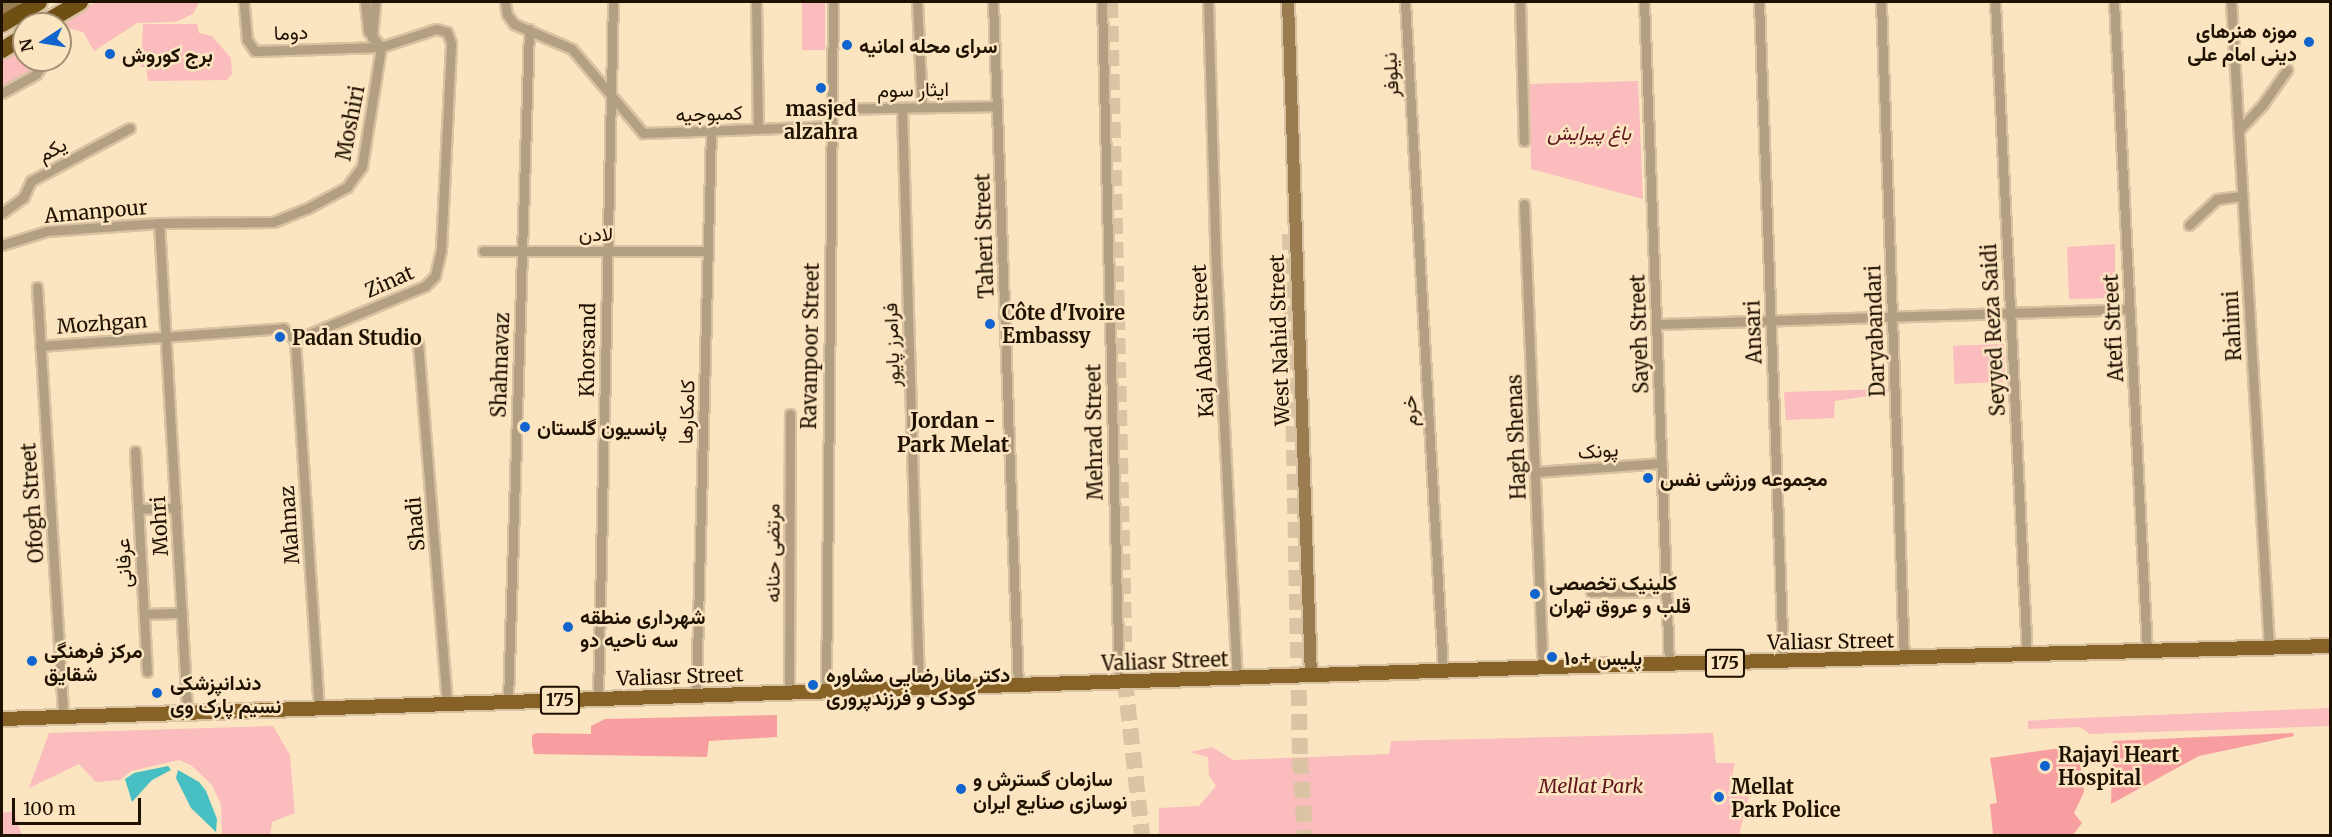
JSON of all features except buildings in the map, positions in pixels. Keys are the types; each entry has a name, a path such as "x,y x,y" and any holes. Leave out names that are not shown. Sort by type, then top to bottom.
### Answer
{"highway":[{"path":"2,24 39,2"},
{"path":"63,12 80,2"}],"main road":[{"path":"2,9 14,2"},
{"name":"West Nahid Street","path":"1288,2 1311,676"},
{"name":"Valiasr Street","path":"2,719 1670,664 1904,660 2331,646"}],"street":[{"name":"دوما","path":"244,2 247,40 255,51 381,47"},
{"path":"365,2 366,27 381,47"},
{"path":"372,38 375,2"},
{"name":"کمبوجیه","path":"505,2 511,21 572,49 611,91 643,134 830,126"},
{"name":"Khorsand","path":"598,698 613,2"},
{"path":"756,2 758,129"},
{"name":"Ravanpoor Street","path":"826,691 832,2"},
{"path":"917,2 922,107"},
{"name":"Taheri Street","path":"993,2 1018,686"},
{"name":"Mehrad Street","path":"1102,2 1119,682"},
{"name":"Kaj Abadi Street","path":"1209,2 1216,267 1237,678"},
{"name":"نیلوفر","path":"1405,2 1412,147"},
{"path":"1520,2 1524,141"},
{"name":"Sayeh Street","path":"1644,2 1670,664"},
{"name":"Ansari","path":"1759,2 1783,661"},
{"name":"Daryabandari","path":"1881,2 1904,660"},
{"name":"Seyyed Reza Saidi","path":"1995,2 2027,656"},
{"name":"Atefi Street","path":"2114,2 2147,652"},
{"name":"Rahimi","path":"2231,2 2268,648"},
{"name":"Zinat","path":"296,340 424,286 435,276 441,250 451,43 447,32 436,29 381,47"},
{"name":"Shahnavaz","path":"508,701 529,29"},
{"name":"Moshiri","path":"159,223 273,222 347,187 367,153 381,47"},
{"path":"2239,130 2263,104 2287,70"},
{"path":"2,93 37,72"},
{"name":"ایثار سوم","path":"830,109 997,106"},
{"name":"فرامرز پایور","path":"902,108 919,689"},
{"name":"یکم","path":"2,213 23,198 31,181 130,128"},
{"name":"کامکارها","path":"696,695 711,131"},
{"name":"خرم","path":"1412,147 1443,672"},
{"path":"2189,225 2217,199 2242,196"},
{"name":"Hagh Shenas","path":"1524,204 1544,668"},
{"name":"Amanpour","path":"2,245 47,231 159,223"},
{"name":"Mohri","path":"159,223 187,713"},
{"name":"لادن","path":"483,251 708,251"},
{"name":"Ofogh Street","path":"37,287 63,717"},
{"path":"1657,324 2130,309"},
{"path":"166,336 283,328 296,340"},
{"name":"Mozhgan","path":"40,346 166,336"},
{"name":"Mahnaz","path":"296,340 319,708"},
{"name":"Shadi","path":"418,343 447,703"},
{"name":"مرتضی حنانه","path":"789,692 790,414"},
{"name":"عرفانی","path":"135,451 147,672"},
{"name":"پونک","path":"1536,472 1662,463"},
{"path":"138,509 176,508"},
{"path":"1591,592 1667,591"},
{"path":"144,614 182,613"}],"green space":[{"path":"96,2 199,2 193,14 175,22 137,23 94,51 83,32 72,29 72,16"},
{"path":"802,2 825,2 825,50 802,50"},
{"path":"143,24 197,24 199,33 212,36 231,58 232,74 227,80 148,81 146,67 141,67"},
{"path":"12,53 12,72 30,72 2,90 2,59"},
{"name":"باغ پیرایش","path":"1638,81 1643,199 1531,169 1530,84"},
{"path":"2115,244 2115,292 2110,298 2069,299 2067,247"},
{"path":"2004,344 2005,382 1954,384 1953,346"},
{"path":"1888,389 1888,393 1835,401 1834,418 1786,420 1784,392"},
{"path":"2330,708 2330,726 2090,734 2080,727 2028,729 2028,721 2054,719"},
{"path":"273,726 290,755 295,813 272,822 270,835 222,835 221,804 212,785 191,765 179,760 131,771 120,780 96,782 79,764 29,788 49,733"},
{"name":"Mellat Park","path":"1713,733 1716,763 1735,763 1729,789 1749,796 1739,835 1159,835 1159,808 1199,806 1216,786 1209,775 1208,757 1190,752 1212,747 1233,760 1389,754 1391,741"},
{"path":"13,811 22,835 2,835 3,813"}],"shaded area":[{"path":"777,715 777,737 709,741 707,757 534,754 532,744 532,735 537,733 591,734 591,726 605,719"},
{"path":"2293,733 2294,736 2199,756 2111,804 2113,741"},
{"path":"2060,748 2075,752 2081,768 2084,792 2074,813 2082,823 2073,835 1993,835 1990,804 1997,803 1990,758"}],"water":[{"path":"168,766 171,770 152,780 132,802 125,779 134,773"},
{"path":"178,770 199,782 206,791 217,819 216,832 191,808 176,778"}],"tunnel":[{"path":"1110,2 1125,681 1142,836"},
{"path":"1290,234 1300,758 1305,836"}],"place":[{"name":"موزه هنرهای دینی امام علی","path":"2309,42"},
{"name":"سرای محله امانیه","path":"847,45"},
{"name":"برج کوروش","path":"110,54"},
{"name":"masjed alzahra","path":"821,88"},
{"name":"Côte d'Ivoire Embassy","path":"990,324"},
{"name":"Padan Studio","path":"280,337"},
{"name":"پانسیون گلستان","path":"525,427"},
{"name":"مجموعه ورزشی نفس","path":"1648,478"},
{"name":"کلینیک تخصصی قلب و عروق تهران","path":"1535,594"},
{"name":"شهرداری منطقه سه ناحیه دو","path":"568,627"},
{"name":"پلیس +۱۰","path":"1552,657"},
{"name":"مرکز فرهنگی شقایق","path":"32,661"},
{"name":"دکتر مانا رضایی مشاوره کودک و فرزندپروری","path":"813,685"},
{"name":"دندانپزشکی نسیم پارک وی","path":"157,693"},
{"name":"Rajayi Heart Hospital","path":"2045,766"},
{"name":"سازمان گسترش و نوسازی صنایع ایران","path":"961,789"},
{"name":"Mellat Park Police","path":"1719,797"}],"district":[{"name":"Jordan - Park Melat","path":"953,433"}]}
